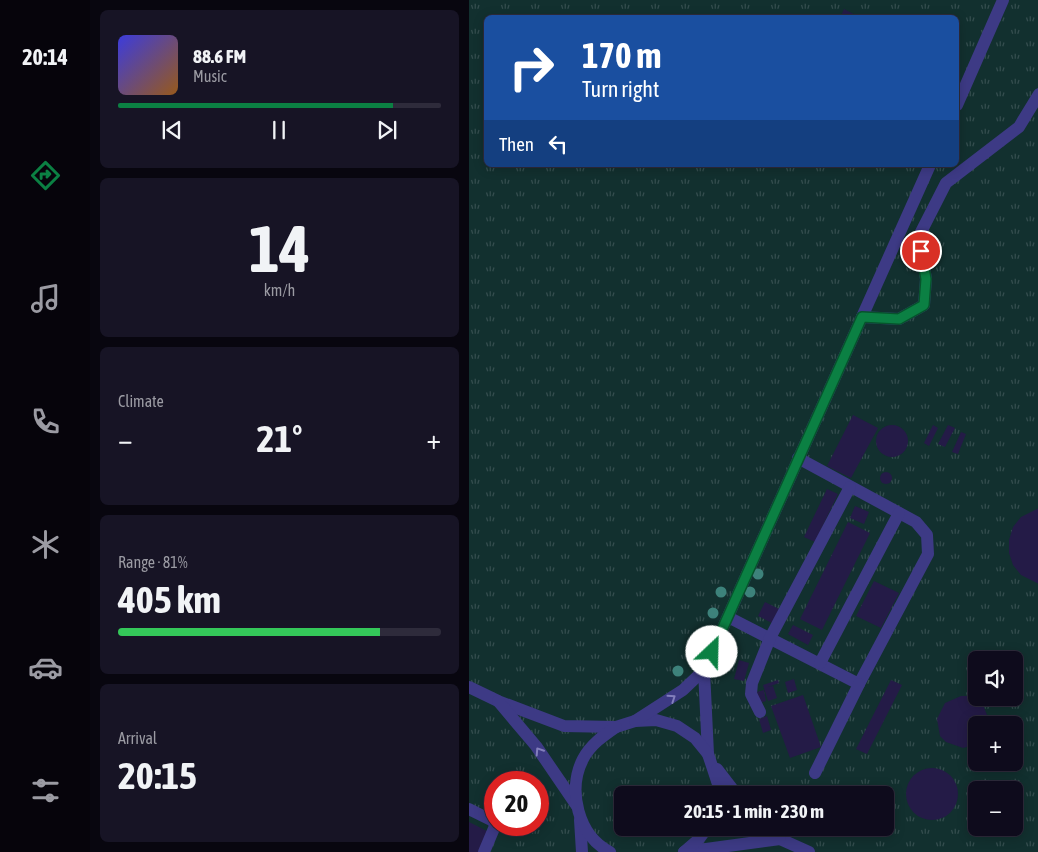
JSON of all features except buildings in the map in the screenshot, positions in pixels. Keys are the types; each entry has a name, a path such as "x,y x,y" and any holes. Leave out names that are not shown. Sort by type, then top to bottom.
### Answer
{"street":[{"path":"959,100 1003,0"},
{"path":"862,317 899,319 924,305 926,279 919,236 947,183 1019,127 1038,94"},
{"path":"581,852 576,782 583,760 597,740 616,727 635,720 683,690 704,670 929,167"},
{"path":"798,458 916,522 927,535 928,554 859,684 815,773"},
{"path":"760,712 751,689 771,638 850,486"},
{"path":"820,663 899,513"},
{"path":"728,617 859,684"},
{"path":"704,670 711,759 718,786"},
{"path":"469,687 498,701 564,726 616,727"},
{"path":"498,701 535,746 578,812 591,836 610,852"},
{"path":"635,720 657,720 677,726 695,738 730,786"},
{"path":"469,809 493,822 495,826 484,852"},
{"path":"684,852 701,836"},
{"path":"777,836 809,852"},
{"path":"684,852 780,839"}],"green space":[{"path":"469,0 1038,0 1038,852 469,852"}],"route":[{"path":"712,652 862,317 899,319 924,305 926,279 921,251"}]}
